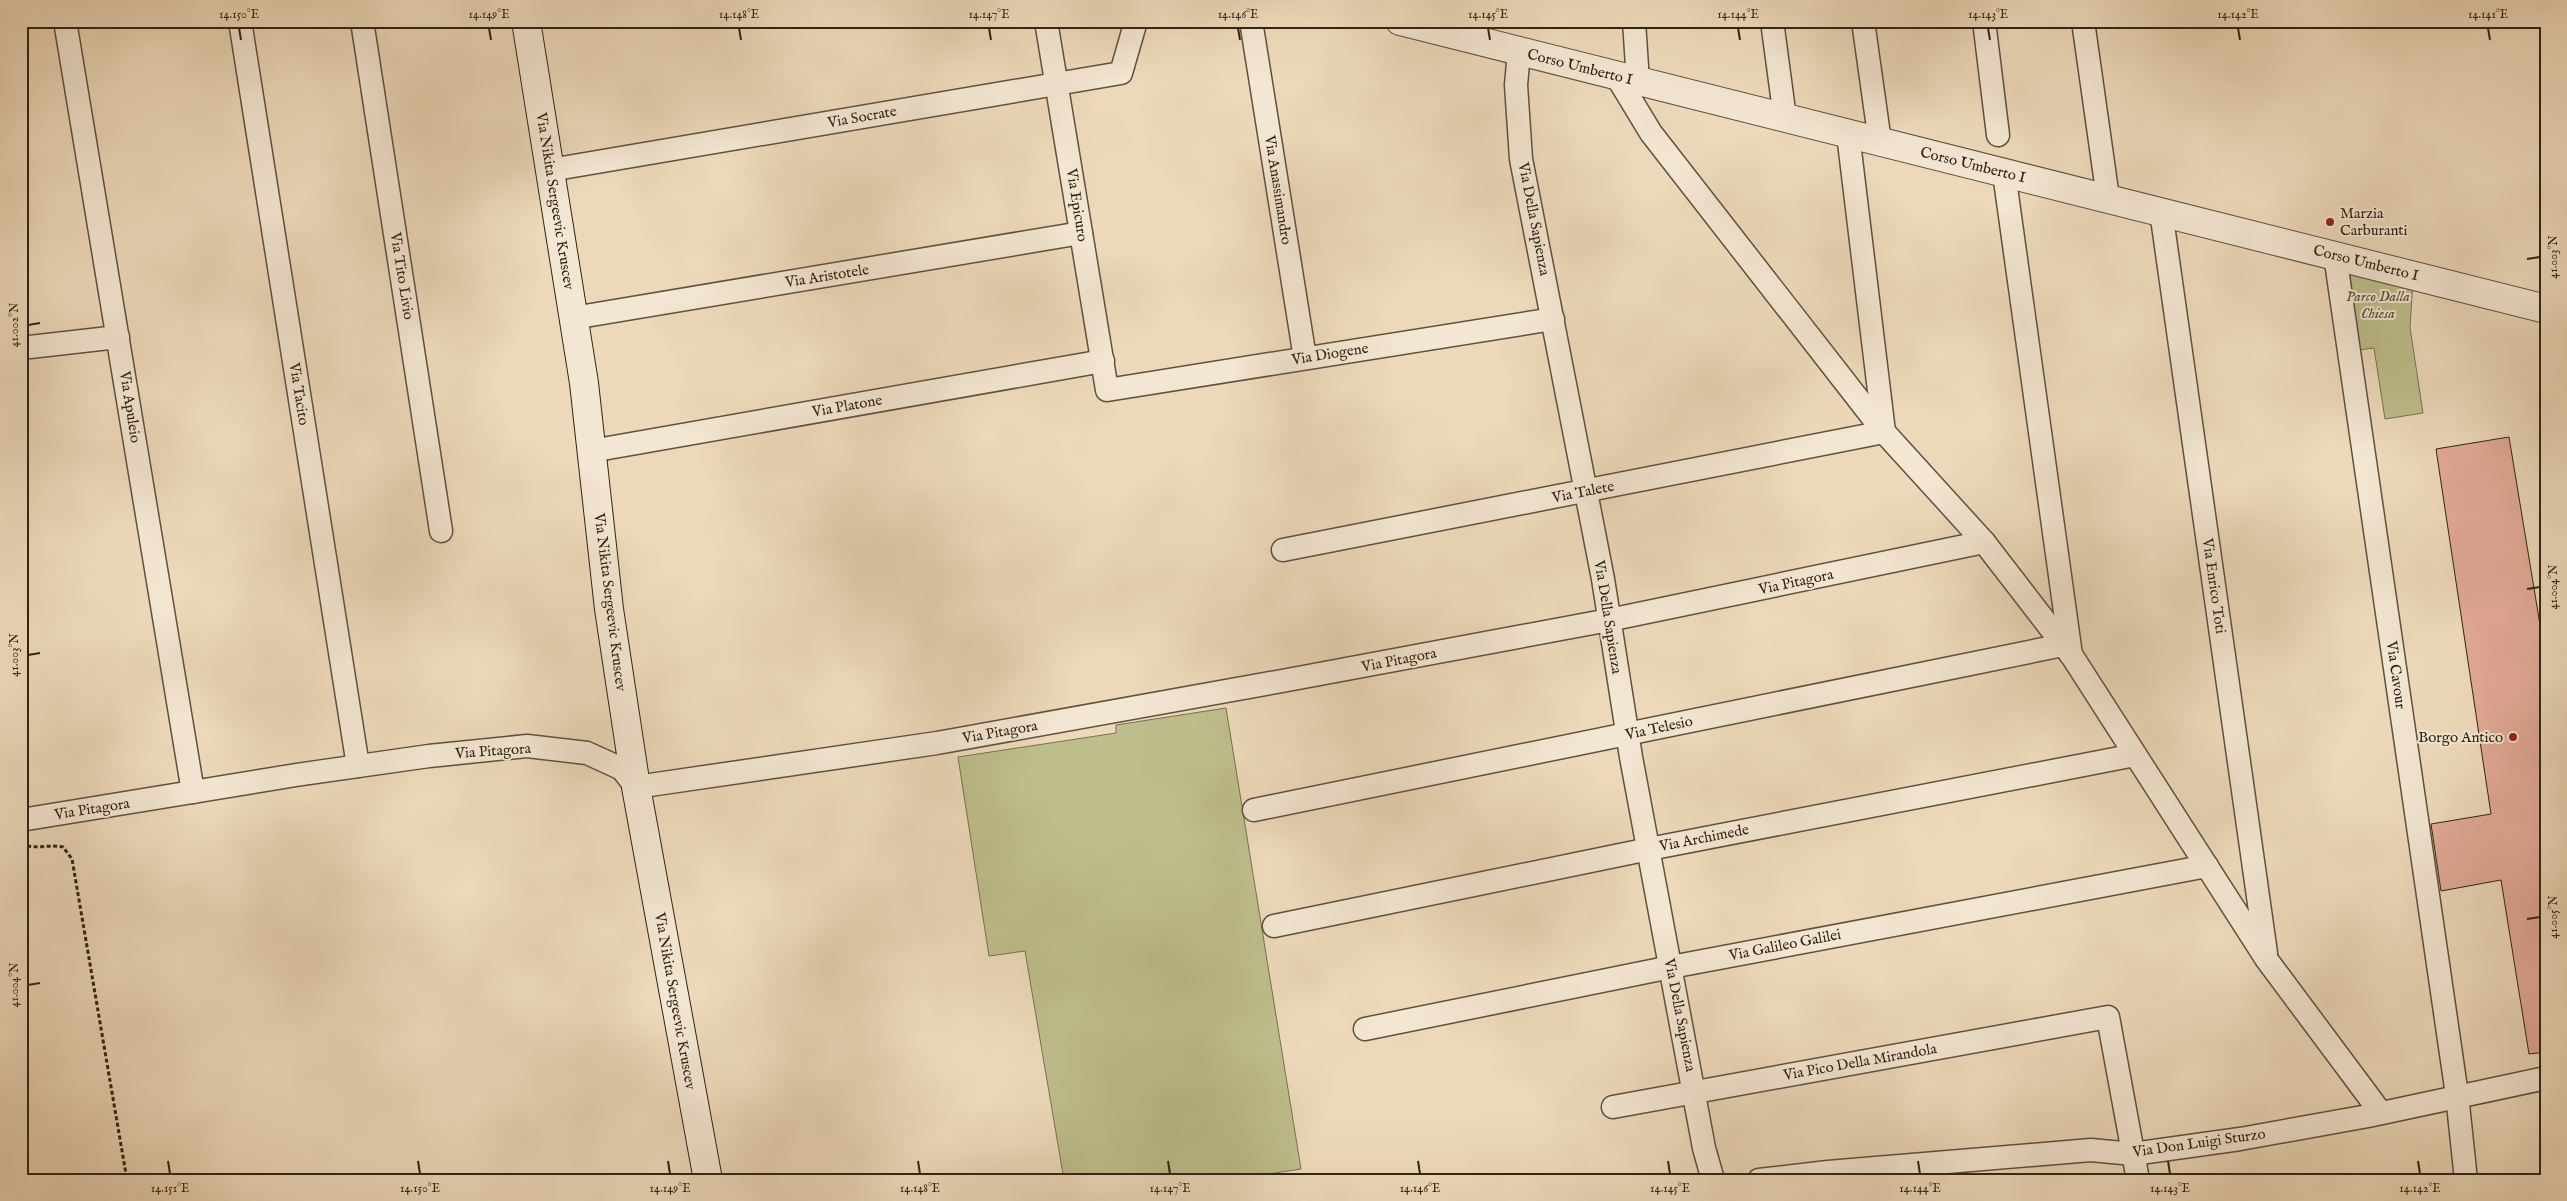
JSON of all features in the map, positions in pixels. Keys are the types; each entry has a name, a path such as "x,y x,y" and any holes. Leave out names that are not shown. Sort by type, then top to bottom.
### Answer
{"street":[{"name":"Via Apuleio","path":"65,21 193,792"},
{"name":"Via Tacito","path":"240,21 358,766"},
{"name":"Via Tito Livio","path":"362,21 441,531"},
{"name":"Via Nikita Sergeevic Kruscev","path":"526,21 573,318 591,451 609,609 636,787 708,1180"},
{"name":"Via Epicuro","path":"1046,21 1107,390"},
{"name":"Via Socrate","path":"550,170 1121,73 1136,21"},
{"name":"Via Anassimandro","path":"1251,21 1305,358"},
{"name":"Corso Umberto I","path":"1400,21 1447,27 1519,52 2546,309"},
{"path":"1634,21 1628,79 1651,133 1884,432 1984,542 2068,651 2268,960 2381,1113"},
{"path":"1772,21 1786,118"},
{"path":"1864,21 1880,142"},
{"path":"1984,21 1998,135"},
{"path":"2083,21 2108,198"},
{"name":"Via Della Sapienza","path":"1519,52 1516,84 1521,159 1586,491 1627,734 1704,1148 1713,1180"},
{"path":"1848,134 1884,432"},
{"path":"2004,173 2068,651"},
{"name":"Via Enrico Toti","path":"2161,212 2268,960"},
{"name":"Via Aristotele","path":"573,318 1081,233"},
{"name":"Via Cavour","path":"2335,255 2457,1095 2466,1180"},
{"name":"Via Diogene","path":"1107,390 1553,319"},
{"path":"21,348 118,337"},
{"name":"Via Platone","path":"591,451 1103,361"},
{"name":"Via Talete","path":"1283,550 1884,432"},
{"name":"Via Pitagora","path":"21,820 358,766 527,746 587,753 622,769 636,787 937,743 1609,620 1984,542"},
{"name":"Via Telesio","path":"1254,810 1627,734 2068,651"},
{"name":"Via Archimede","path":"1274,926 1648,849 2135,755"},
{"name":"Via Galileo Galilei","path":"1365,1029 1671,967 2207,866"},
{"name":"Via Pico Della Mirandola","path":"1613,1107 2108,1017 2133,1154"},
{"name":"Via Don Luigi Sturzo","path":"1759,1180 1828,1172 2091,1150 2133,1154 2240,1138 2381,1113 2457,1095 2546,1078"},
{"path":"2133,1154 2138,1180"}],"path":[{"path":"21,844 32,847 53,845 63,847 72,859 127,1180"}],"green space":[{"name":"Parco Dalla Chiesa","path":"2337,257 2413,279 2410,328 2423,413 2385,419 2374,348 2351,351"},
{"path":"1226,708 1301,1169 1229,1180 1064,1180 1025,951 989,956 958,757 1116,733 1116,725"}],"building":[{"name":"Borgo Antico","path":"2509,437 2546,661 2546,1052 2529,1054 2501,880 2441,891 2431,824 2491,814 2436,449"}],"place":[{"name":"Marzia Carburanti","path":"2330,222"},
{"name":"Borgo Antico","path":"2513,737"}]}
